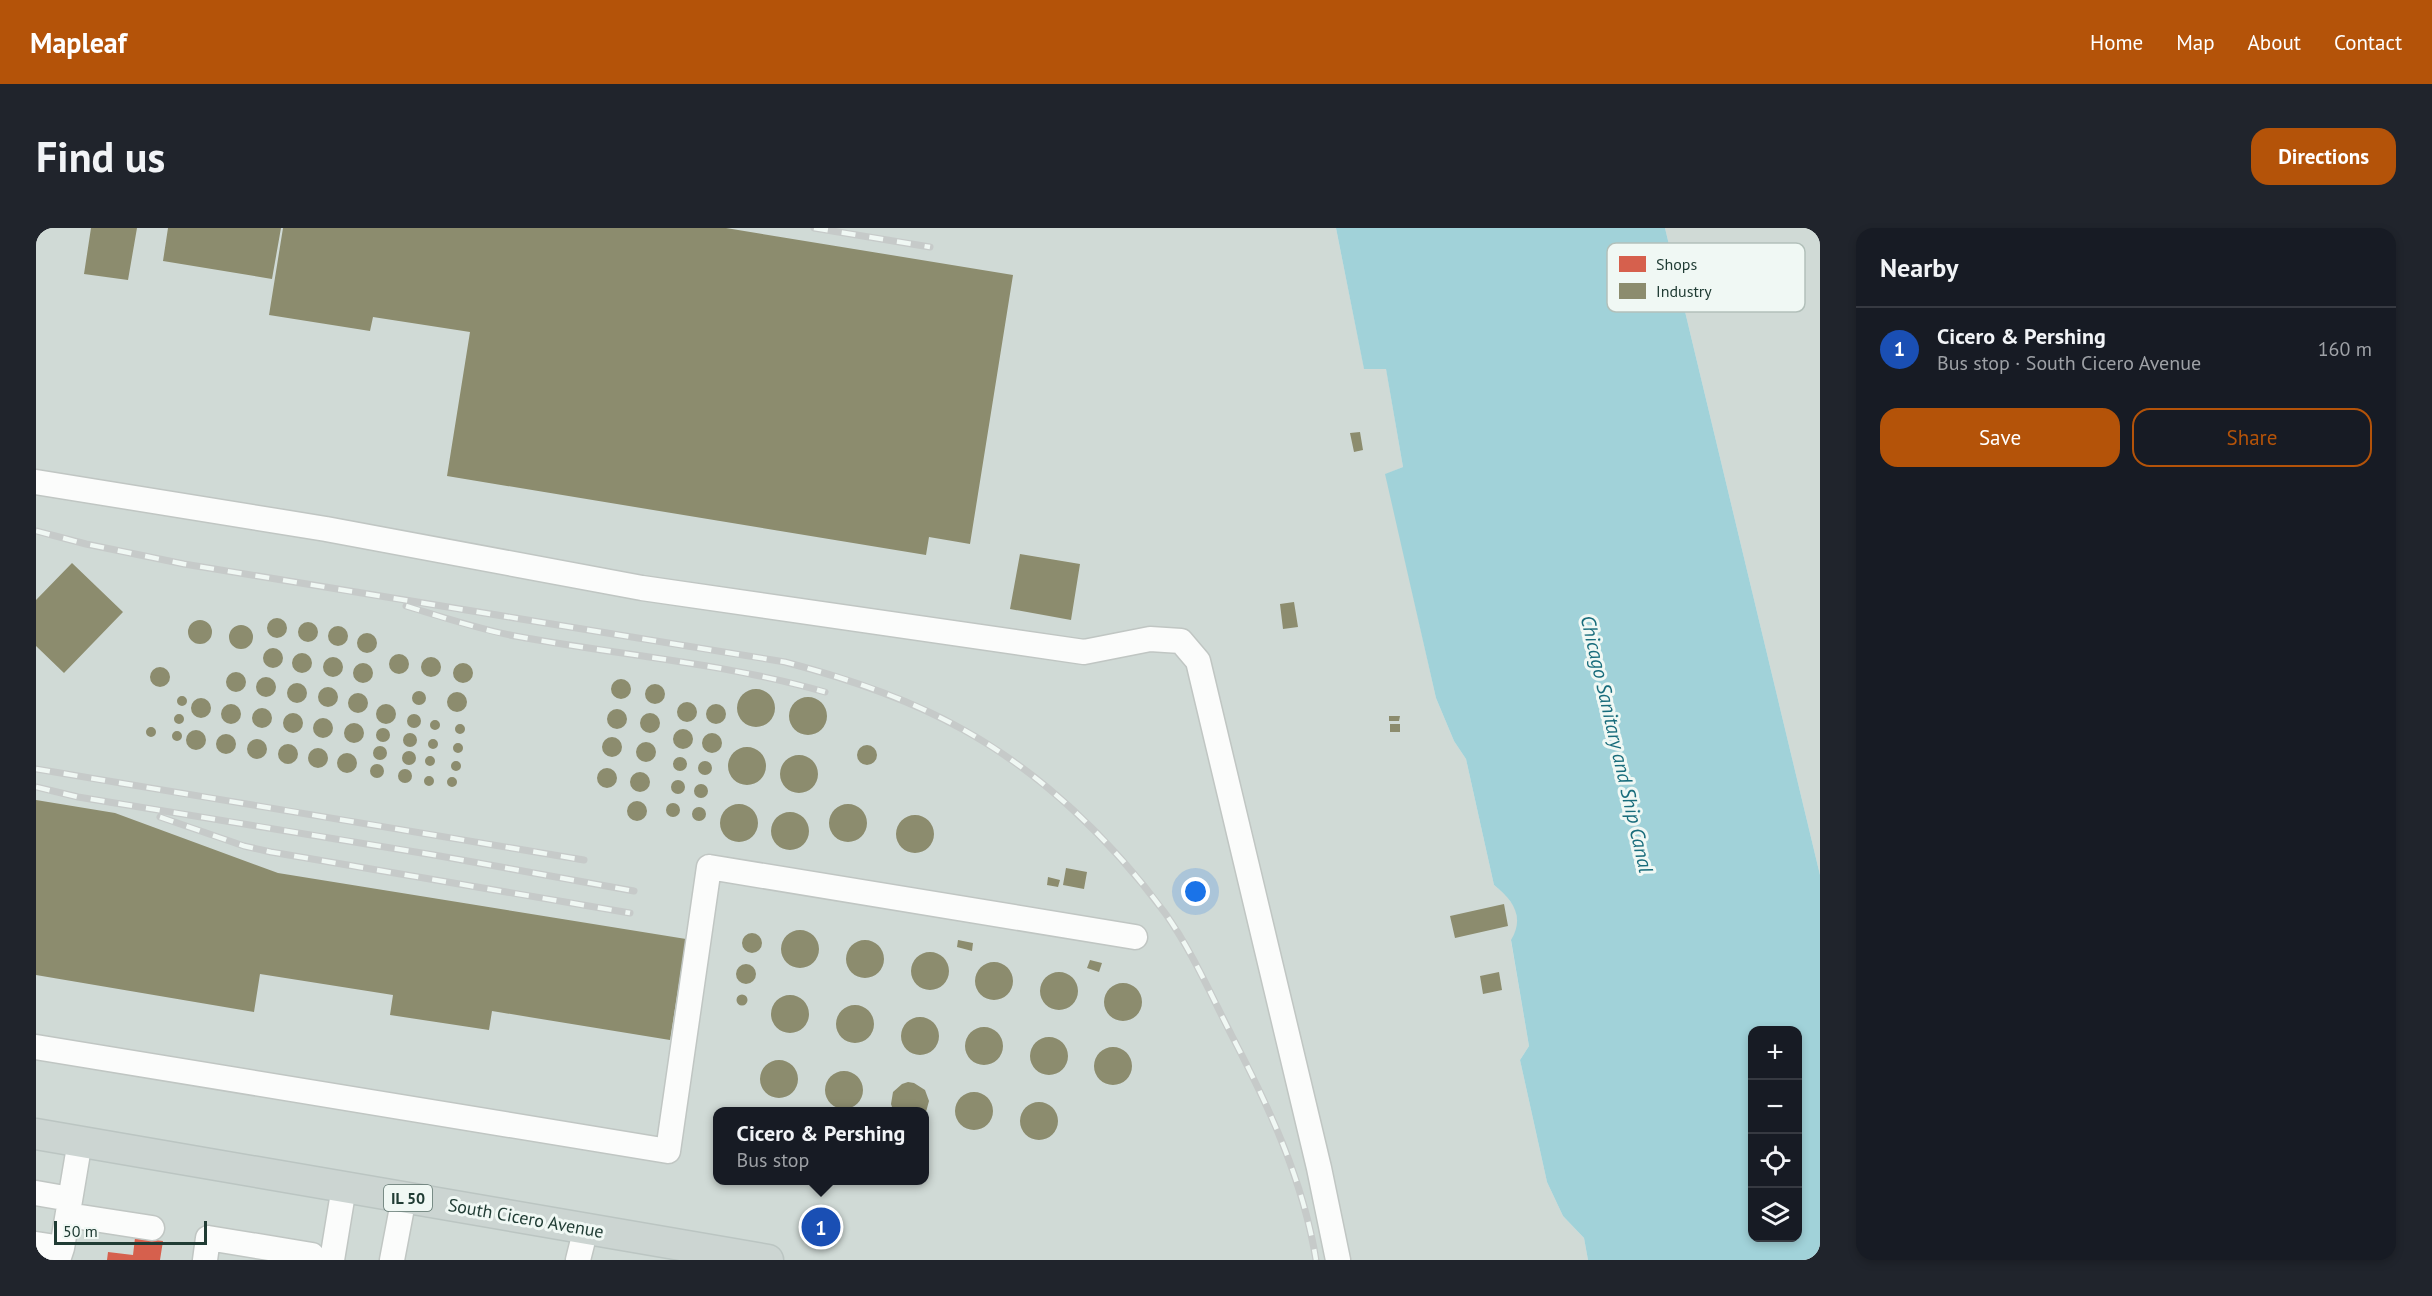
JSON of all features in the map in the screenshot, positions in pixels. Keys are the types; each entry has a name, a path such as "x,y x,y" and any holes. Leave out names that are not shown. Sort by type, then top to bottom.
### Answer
{"main road":[{"name":"South Cicero Avenue","path":"36,1134 768,1260"}],"lane":[{"path":"36,482 326,529 642,588 1084,652 1150,639 1181,641 1198,661 1320,1168 1338,1260"},
{"path":"36,1047 668,1151 709,867 1135,937"},
{"path":"36,1244 60,1254 80,1141"},
{"path":"205,1260 208,1238 322,1258 344,1187"},
{"path":"36,1193 69,1207 152,1228"},
{"path":"392,1260 404,1197"},
{"path":"578,1260 586,1228"}],"shaded area":[{"path":"36,228 1336,228 1364,368 1386,368 1403,467 1386,474 1436,698 1454,741 1466,759 1494,885 1505,894 1516,909 1518,929 1511,941 1529,1046 1520,1060 1547,1182 1563,1216 1584,1238 1588,1260 36,1260"},
{"path":"1665,228 1820,228 1820,875 1685,312 1805,312 1805,243 1669,243"}],"water":[{"name":"Chicago Sanitary and Ship Canal","path":"1336,228 1665,228 1669,243 1607,243 1607,312 1685,312 1820,875 1820,1260 1588,1260 1584,1238 1563,1216 1547,1182 1520,1060 1529,1046 1511,940 1517,924 1517,916 1507,897 1494,885 1466,759 1454,741 1436,698 1385,474 1403,467 1386,369 1364,369"}],"building: Shops":[{"path":"135,1238 163,1241 160,1260 107,1260 108,1252 133,1255"}],"building: Industry":[{"path":"91,228 137,228 128,280 84,274"},
{"path":"168,228 281,228 272,279 163,261"},
{"path":"283,228 726,228 1013,275 970,544 929,537 926,555 447,476 470,332 373,317 370,331 269,315"},
{"path":"1360,432 1363,450 1354,452 1350,433"},
{"path":"1020,554 1080,564 1071,620 1010,609"},
{"path":"72,563 123,612 64,673 36,646 36,600"},
{"path":"1294,602 1298,627 1283,629 1280,604"},
{"path":"277,618 284,621 287,628 284,635 277,638 270,635 267,628 270,621"},
{"path":"200,620 209,623 212,632 209,641 200,644 191,641 188,632 191,623"},
{"path":"308,622 315,625 318,632 315,639 308,642 301,639 298,632 301,625"},
{"path":"241,625 250,628 253,637 250,646 241,649 232,646 229,637 232,628"},
{"path":"338,626 345,629 348,636 345,643 338,646 331,643 328,636 331,629"},
{"path":"367,633 374,636 377,643 374,650 367,653 360,650 357,643 360,636"},
{"path":"273,648 280,651 283,658 280,665 273,668 266,665 263,658 266,651"},
{"path":"302,653 309,656 312,663 309,670 302,673 295,670 292,663 295,656"},
{"path":"399,654 406,657 409,664 406,671 399,674 392,671 389,664 392,657"},
{"path":"333,657 340,660 343,667 340,674 333,677 326,674 323,667 326,660"},
{"path":"431,657 438,660 441,667 438,674 431,677 424,674 421,667 424,660"},
{"path":"363,663 370,666 373,673 370,680 363,683 356,680 353,673 356,666"},
{"path":"463,663 470,666 473,673 470,680 463,683 456,680 453,673 456,666"},
{"path":"160,667 167,670 170,677 167,684 160,687 153,684 150,677 153,670"},
{"path":"236,672 243,675 246,682 243,689 236,692 229,689 226,682 229,675"},
{"path":"266,677 273,680 276,687 273,694 266,697 259,694 256,687 259,680"},
{"path":"621,679 628,682 631,689 628,696 621,699 614,696 611,689 614,682"},
{"path":"297,683 304,686 307,693 304,700 297,703 290,700 287,693 290,686"},
{"path":"655,684 662,687 665,694 662,701 655,704 648,701 645,694 648,687"},
{"path":"328,687 335,690 338,697 335,704 328,707 321,704 318,697 321,690"},
{"path":"756,689 769,695 775,708 769,721 756,727 743,721 737,708 743,695"},
{"path":"416,691 422,691 426,698 422,705 416,705 412,701 412,695"},
{"path":"457,692 464,695 467,702 464,709 457,712 450,709 447,702 450,695"},
{"path":"358,693 365,696 368,703 365,710 358,713 351,710 348,703 351,696"},
{"path":"182,696 186,697 186,705 182,706 178,705 177,701 178,697"},
{"path":"808,697 821,703 827,716 821,729 808,735 795,729 789,716 795,703"},
{"path":"201,698 208,701 211,708 208,715 201,718 194,715 191,708 194,701"},
{"path":"687,702 694,705 697,712 694,719 687,722 680,719 677,712 680,705"},
{"path":"231,704 238,707 241,714 238,721 231,724 224,721 221,714 224,707"},
{"path":"386,704 393,707 396,714 393,721 386,724 379,721 376,714 379,707"},
{"path":"716,704 723,707 726,714 723,721 716,724 709,721 706,714 709,707"},
{"path":"262,708 269,711 272,718 269,725 262,728 255,725 252,718 255,711"},
{"path":"617,709 624,712 627,719 624,726 617,729 610,726 607,719 610,712"},
{"path":"293,713 300,716 303,723 300,730 293,733 286,730 283,723 286,716"},
{"path":"650,713 657,716 660,723 657,730 650,733 643,730 640,723 643,716"},
{"path":"179,714 183,715 183,723 179,724 175,723 174,719 175,715"},
{"path":"411,714 417,714 421,721 417,728 411,728 407,724 407,718"},
{"path":"1389,716 1400,716 1399,721 1389,721"},
{"path":"323,718 330,721 333,728 330,735 323,738 316,735 313,728 316,721"},
{"path":"435,720 439,721 439,729 435,730 431,729 430,725 431,721"},
{"path":"354,723 361,726 364,733 361,740 354,743 347,740 344,733 347,726"},
{"path":"460,724 464,725 464,733 460,734 456,733 455,729 456,725"},
{"path":"1390,724 1400,724 1400,732 1390,732"},
{"path":"151,727 155,728 155,736 151,737 147,736 146,732 147,728"},
{"path":"380,728 386,728 390,735 386,742 380,742 376,738 376,732"},
{"path":"683,729 690,732 693,739 690,746 683,749 676,746 673,739 676,732"},
{"path":"196,730 203,733 206,740 203,747 196,750 189,747 186,740 189,733"},
{"path":"177,731 181,732 181,740 177,741 173,740 172,736 173,732"},
{"path":"407,733 413,733 417,740 413,747 407,747 403,743 403,737"},
{"path":"712,733 719,736 722,743 719,750 712,753 705,750 702,743 705,736"},
{"path":"226,734 233,737 236,744 233,751 226,754 219,751 216,744 219,737"},
{"path":"612,737 619,740 622,747 619,754 612,757 605,754 602,747 605,740"},
{"path":"257,739 264,742 267,749 264,756 257,759 250,756 247,749 250,742"},
{"path":"433,739 437,740 437,748 433,749 429,748 428,744 429,740"},
{"path":"646,742 653,745 656,752 653,759 646,762 639,759 636,752 639,745"},
{"path":"458,743 462,744 462,752 458,753 454,752 453,748 454,744"},
{"path":"288,744 295,747 298,754 295,761 288,764 281,761 278,754 281,747"},
{"path":"867,745 874,748 877,755 874,762 867,765 860,762 857,755 860,748"},
{"path":"377,746 383,746 387,753 383,760 377,760 373,756 373,750"},
{"path":"747,747 760,753 766,766 760,779 747,785 734,779 728,766 734,753"},
{"path":"318,748 325,751 328,758 325,765 318,768 311,765 308,758 311,751"},
{"path":"406,751 412,751 416,758 412,765 406,765 402,761 402,755"},
{"path":"347,753 354,756 357,763 354,770 347,773 340,770 337,763 340,756"},
{"path":"799,755 812,761 818,774 812,787 799,793 786,787 780,774 786,761"},
{"path":"430,756 434,757 434,765 430,766 426,765 425,761 426,757"},
{"path":"677,757 683,757 687,764 683,771 677,771 673,767 673,761"},
{"path":"456,761 460,762 460,770 456,771 452,770 451,766 452,762"},
{"path":"702,761 708,761 712,768 708,775 702,775 698,771 698,765"},
{"path":"374,764 380,764 384,771 380,778 374,778 370,774 370,768"},
{"path":"607,768 614,771 617,778 614,785 607,788 600,785 597,778 600,771"},
{"path":"402,769 408,769 412,776 408,783 402,783 398,779 398,773"},
{"path":"640,772 647,775 650,782 647,789 640,792 633,789 630,782 633,775"},
{"path":"429,776 433,777 433,785 429,786 425,785 424,781 425,777"},
{"path":"452,777 456,778 456,786 452,787 448,786 447,782 448,778"},
{"path":"675,780 681,780 685,787 681,794 675,794 671,790 671,784"},
{"path":"698,784 704,784 708,791 704,798 698,798 694,794 694,788"},
{"path":"36,800 115,813 278,873 686,939 670,1040 492,1011 489,1030 390,1015 393,995 260,974 254,1012 36,975"},
{"path":"637,801 644,804 647,811 644,818 637,821 630,818 627,811 630,804"},
{"path":"670,803 676,803 680,810 676,817 670,817 666,813 666,807"},
{"path":"739,804 752,810 758,823 752,836 739,842 726,836 720,823 726,810"},
{"path":"848,804 861,810 867,823 861,836 848,842 835,836 829,823 835,810"},
{"path":"696,807 702,807 706,814 702,821 696,821 692,817 692,811"},
{"path":"790,812 803,818 809,831 803,844 790,850 777,844 771,831 777,818"},
{"path":"915,815 928,821 934,834 928,847 915,853 902,847 896,834 902,821"},
{"path":"1066,868 1087,872 1084,889 1063,885"},
{"path":"1048,877 1060,880 1058,887 1047,885"},
{"path":"1504,904 1508,926 1455,938 1450,916"},
{"path":"800,930 813,936 819,949 813,962 800,968 787,962 781,949 787,936"},
{"path":"752,933 759,936 762,943 759,950 752,953 745,950 742,943 745,936"},
{"path":"865,940 878,946 884,959 878,972 865,978 852,972 846,959 852,946"},
{"path":"958,940 973,943 972,951 957,947"},
{"path":"930,952 943,958 949,971 943,984 930,990 917,984 911,971 917,958"},
{"path":"1090,960 1102,963 1099,972 1087,968"},
{"path":"994,962 1007,968 1013,981 1007,994 994,1000 981,994 975,981 981,968"},
{"path":"746,964 753,967 756,974 753,981 746,984 739,981 736,974 739,967"},
{"path":"1059,972 1072,978 1078,991 1072,1004 1059,1010 1046,1004 1040,991 1046,978"},
{"path":"1499,972 1502,990 1483,994 1480,976"},
{"path":"1123,983 1136,989 1142,1002 1136,1015 1123,1021 1110,1015 1104,1002 1110,989"},
{"path":"742,995 746,996 746,1004 742,1005 738,1004 737,1000 738,996"},
{"path":"790,995 803,1001 809,1014 803,1027 790,1033 777,1027 771,1014 777,1001"},
{"path":"855,1005 868,1011 874,1024 868,1037 855,1043 842,1037 836,1024 842,1011"},
{"path":"920,1017 933,1023 939,1036 933,1049 920,1055 907,1049 901,1036 907,1023"},
{"path":"984,1027 997,1033 1003,1046 997,1059 984,1065 971,1059 965,1046 971,1033"},
{"path":"1049,1037 1062,1043 1068,1056 1062,1069 1049,1075 1036,1069 1030,1056 1036,1043"},
{"path":"1113,1047 1126,1053 1132,1066 1126,1079 1113,1085 1100,1079 1094,1066 1100,1053"},
{"path":"779,1060 792,1066 798,1079 792,1092 779,1098 766,1092 760,1079 766,1066"},
{"path":"844,1071 851,1073 861,1083 863,1090 861,1097 851,1107 837,1107 827,1097 825,1090 827,1083 837,1073"},
{"path":"914,1083 925,1090 929,1101 927,1107 892,1107 893,1092 902,1084"},
{"path":"974,1092 987,1098 993,1111 987,1124 974,1130 961,1124 955,1111 961,1098"},
{"path":"1039,1102 1052,1108 1058,1121 1052,1134 1039,1140 1026,1134 1020,1121 1026,1108"}],"railway":[{"path":"814,228 930,247"},
{"path":"36,531 86,544 184,564 785,662 876,690 962,729 1020,766 1073,810 1122,860 1165,913 1201,973 1271,1117 1303,1201 1316,1260"},
{"path":"406,606 515,636 710,667 825,692"},
{"path":"36,769 584,860"},
{"path":"36,787 78,797 434,855 634,891"},
{"path":"160,817 244,846 271,852 630,913"}],"place":[{"name":"Cicero & Pershing","path":"821,1227"}]}
